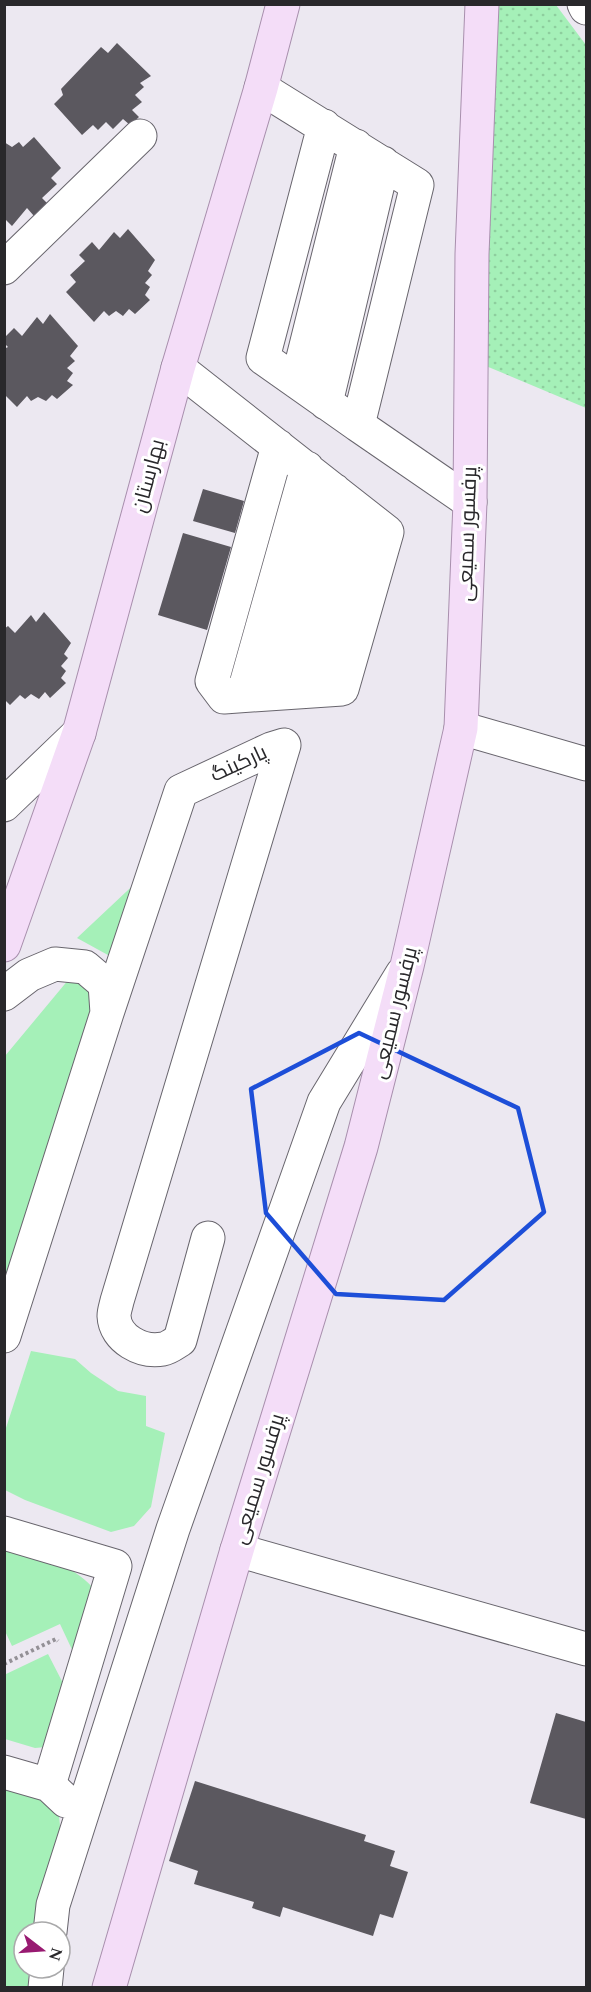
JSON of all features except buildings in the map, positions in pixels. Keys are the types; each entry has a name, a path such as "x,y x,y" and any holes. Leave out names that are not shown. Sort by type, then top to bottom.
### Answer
{"main road":[{"name":"بهارستان","path":"4,945 78,733 178,368 261,88 283,4"},
{"name":"پرفسور سمیعی","path":"109,1988 237,1550 361,1147 407,966 461,728 470,502 472,254 482,4"}],"street":[{"path":"261,88 417,185 358,425"},
{"path":"324,126 263,358 470,502"},
{"path":"5,266 140,136"},
{"path":"297,382 356,146"},
{"path":"326,403 383,163"},
{"path":"178,368 307,468 387,532 342,688 224,697 212,681 278,446"},
{"path":"243,695 307,468"},
{"path":"276,693 347,500"},
{"path":"461,728 586,764"},
{"path":"4,805 78,733"},
{"name":"پارکینگ","path":"107,1013 181,791 284,745 117,1301 114,1315 118,1332 130,1342 149,1350 166,1349 180,1340 208,1238"},
{"path":"4,994 29,975 55,964 85,967 105,984 107,1013 4,1336"},
{"path":"52,1920 53,1905 173,1529 324,1102 407,966"},
{"path":"4,1533 115,1566 141,1558 173,1529"},
{"path":"237,1550 586,1649"},
{"path":"49,1785 115,1566"},
{"path":"4,1772 49,1785 66,1801 78,1827"}],"highlighted area":[{"path":"359,1033 518,1108 544,1212 444,1300 336,1294 266,1213 251,1089"}],"green space":[{"path":"476,5 556,5 586,45 586,408 486,366"},
{"path":"143,876 117,960 77,938"},
{"path":"69,979 87,987 95,1006 5,1289 5,1056"},
{"path":"31,1351 75,1359 118,1391 146,1396 146,1426 165,1433 151,1507 134,1526 111,1532 25,1500 5,1490 5,1431"},
{"path":"5,1546 64,1566 75,1572 93,1588 75,1656 60,1624 12,1646 5,1631"},
{"path":"48,1654 67,1691 46,1747 35,1748 5,1739 4,1675"},
{"path":"4,1787 35,1795 52,1804 59,1816 62,1846 40,1920 12,1920 12,1980 28,1980 28,1987 5,1987"}]}
